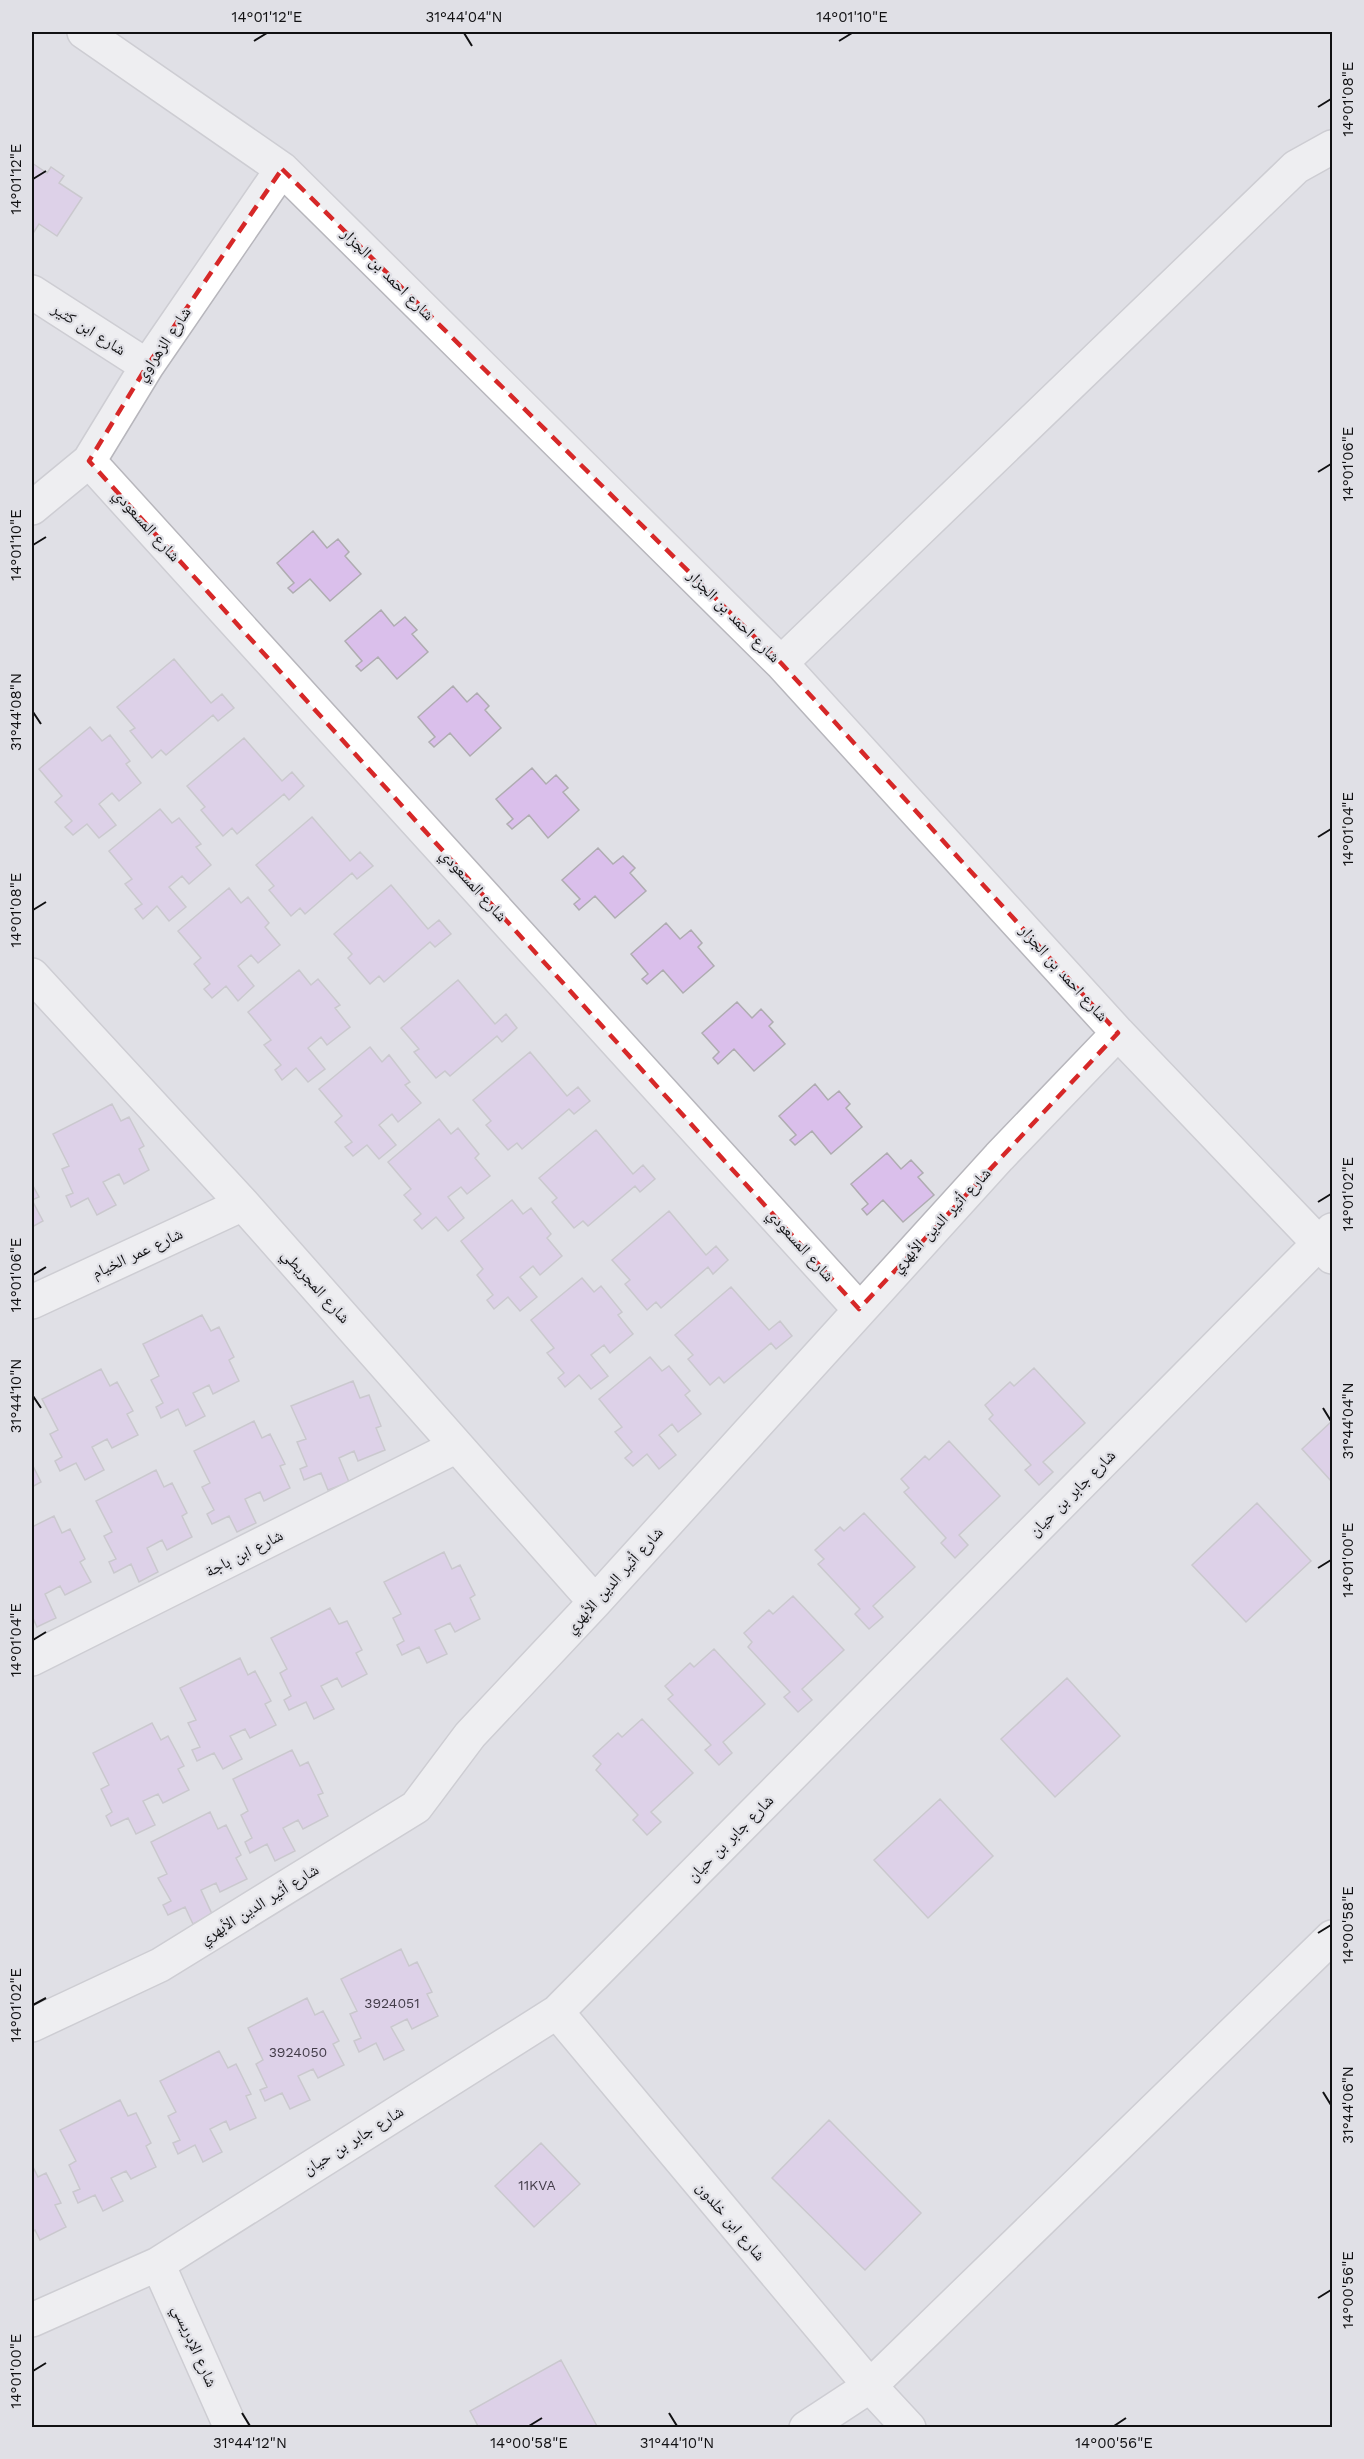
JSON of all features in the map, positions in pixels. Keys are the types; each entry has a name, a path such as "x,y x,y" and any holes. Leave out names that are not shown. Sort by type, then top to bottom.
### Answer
{"street":[{"name":"شارع احمد بن الجزار","path":"84,32 282,169 781,663 1118,1033 1328,1243"},
{"path":"781,663 1296,167 1332,147"},
{"name":"شارع الزهراوي","path":"32,508 89,461 147,366 282,169"},
{"name":"شارع ابن كثير","path":"32,292 147,366"},
{"name":"شارع المسعودي","path":"89,461 859,1309"},
{"name":"شارع المجريطي","path":"32,975 243,1204 595,1602"},
{"name":"شارع أثير الدين الأبهري","path":"32,2025 160,1965 416,1807 470,1735 595,1602 859,1309 1118,1033"},
{"name":"شارع عمر الخيام","path":"32,1302 243,1204"},
{"name":"شارع جابر بن حيان","path":"32,2320 158,2264 557,2012 1328,1243"},
{"name":"شارع ابن باجة","path":"32,1659 457,1446"},
{"path":"806,2427 870,2386 1332,1937"},
{"name":"شارع ابن خلدون","path":"557,2012 870,2386 909,2427"},
{"name":"شارع الإدريسي","path":"158,2264 231,2427"}],"highlighted area":[{"path":"282,169 781,663 1118,1033 859,1309 89,461 147,366"}],"building":[{"path":"32,163 47,173 51,167 64,176 59,183 82,198 57,236 39,224 32,235"},
{"path":"313,531 327,548 338,539 349,552 345,556 361,574 330,601 310,579 293,593 288,588 294,583 277,563"},
{"path":"381,610 394,626 405,617 417,630 412,634 428,652 397,679 378,657 361,671 356,666 362,661 345,641"},
{"path":"174,659 211,703 222,694 234,708 218,721 213,715 166,755 161,750 152,758 130,731 135,728 117,707"},
{"path":"453,686 467,702 477,693 489,706 485,710 501,728 470,756 450,733 434,747 429,742 435,737 418,717"},
{"path":"90,727 102,741 110,735 130,761 126,764 141,783 119,801 112,793 99,804 116,825 99,838 87,824 73,835 65,827 72,821 55,802 62,796 39,769"},
{"path":"244,738 282,781 292,772 304,786 289,800 284,794 237,834 232,828 223,836 201,810 205,807 187,786"},
{"path":"532,768 546,784 556,775 568,788 563,792 579,810 548,838 529,815 512,829 507,824 513,819 496,799"},
{"path":"160,809 172,823 179,818 201,844 196,847 211,865 189,884 182,876 169,887 186,907 169,921 157,906 143,919 135,909 142,904 125,884 132,879 109,851"},
{"path":"312,817 350,861 360,852 373,866 357,879 352,873 305,914 300,908 291,916 269,890 274,886 256,865"},
{"path":"598,848 613,864 623,856 635,868 630,873 646,891 615,918 595,896 579,910 574,904 580,899 562,880"},
{"path":"391,885 428,929 439,920 451,934 435,947 430,942 384,982 379,976 370,984 348,958 352,954 334,934"},
{"path":"229,888 241,903 248,897 269,923 265,927 280,945 258,963 251,955 238,966 254,986 238,1001 226,986 212,998 204,989 210,984 194,964 201,958 178,931"},
{"path":"666,923 680,939 691,930 702,943 698,947 714,966 683,993 663,970 647,984 642,979 648,974 631,954"},
{"path":"299,970 311,985 318,979 340,1005 335,1008 350,1027 327,1045 321,1037 308,1048 325,1069 308,1082 296,1068 282,1080 275,1070 281,1065 264,1045 271,1040 248,1012"},
{"path":"458,980 495,1024 506,1014 517,1028 502,1042 497,1036 450,1076 445,1071 436,1078 414,1052 419,1049 401,1028"},
{"path":"737,1002 752,1018 761,1009 773,1022 769,1026 785,1044 754,1071 734,1049 718,1064 713,1058 719,1052 702,1033"},
{"path":"370,1047 382,1062 389,1055 410,1082 405,1085 421,1103 398,1122 392,1114 379,1125 396,1145 379,1159 367,1145 353,1156 345,1147 352,1142 335,1122 342,1116 319,1089"},
{"path":"530,1052 567,1096 578,1087 590,1101 574,1114 569,1109 522,1149 517,1143 508,1150 486,1125 491,1121 473,1100"},
{"path":"815,1084 828,1100 839,1091 850,1104 846,1108 862,1127 831,1154 812,1131 795,1145 790,1140 796,1135 779,1116"},
{"path":"112,1104 121,1121 129,1117 144,1146 139,1149 149,1170 124,1184 119,1174 103,1182 116,1205 97,1215 88,1198 71,1207 66,1196 73,1193 62,1169 69,1166 53,1134"},
{"path":"439,1119 451,1134 458,1128 479,1154 475,1158 490,1176 467,1194 461,1187 448,1197 464,1218 448,1231 436,1217 422,1229 414,1220 421,1214 404,1195 411,1189 388,1162"},
{"path":"596,1130 633,1174 643,1165 655,1179 640,1192 635,1186 588,1226 583,1221 574,1228 552,1202 557,1198 539,1178"},
{"path":"887,1153 901,1169 911,1160 923,1173 918,1177 934,1195 903,1222 883,1200 867,1215 862,1209 868,1204 851,1184"},
{"path":"32,1184 39,1197 32,1200"},
{"path":"32,1200 43,1221 32,1227"},
{"path":"512,1200 523,1214 531,1208 551,1234 547,1238 562,1256 540,1275 533,1266 520,1277 537,1297 520,1311 508,1297 494,1309 487,1300 493,1295 477,1275 483,1269 461,1241"},
{"path":"669,1211 706,1255 716,1246 728,1260 713,1274 708,1267 661,1308 656,1302 647,1310 625,1284 630,1280 612,1260"},
{"path":"582,1278 594,1292 601,1286 622,1312 618,1315 633,1334 610,1353 604,1345 591,1355 608,1376 591,1389 579,1375 565,1387 558,1378 564,1373 547,1353 554,1348 531,1320"},
{"path":"731,1287 769,1330 780,1321 792,1336 776,1349 771,1343 724,1383 719,1377 710,1385 688,1359 693,1355 675,1335"},
{"path":"202,1315 211,1331 219,1327 234,1357 229,1360 239,1381 213,1394 209,1385 193,1393 205,1416 186,1426 178,1409 161,1418 156,1407 163,1403 151,1380 159,1376 143,1344"},
{"path":"650,1357 662,1371 669,1366 690,1391 685,1395 701,1414 678,1432 672,1424 659,1435 676,1455 659,1469 647,1454 633,1466 625,1458 632,1452 615,1432 622,1427 599,1399"},
{"path":"1034,1368 1085,1423 1043,1462 1053,1472 1039,1485 1025,1470 1031,1465 989,1419 993,1415 985,1405 1010,1382 1014,1386"},
{"path":"101,1369 110,1386 117,1382 133,1411 127,1414 138,1435 112,1448 107,1439 92,1447 104,1470 85,1480 76,1463 60,1471 55,1461 62,1457 50,1434 58,1430 42,1399"},
{"path":"353,1381 360,1398 369,1395 381,1426 376,1428 385,1450 358,1461 354,1451 339,1458 349,1482 328,1490 321,1473 304,1480 300,1469 307,1466 297,1442 306,1439 291,1406"},
{"path":"254,1421 262,1438 270,1434 285,1464 280,1466 290,1488 264,1501 260,1492 245,1499 256,1523 237,1532 229,1516 212,1524 207,1514 214,1510 202,1487 210,1483 194,1451"},
{"path":"1332,1421 1332,1482 1302,1449"},
{"path":"949,1441 1000,1496 959,1535 968,1545 955,1558 941,1543 946,1538 904,1492 909,1488 901,1479 925,1456 929,1460"},
{"path":"32,1464 41,1482 32,1487"},
{"path":"156,1470 164,1487 172,1483 187,1513 182,1516 192,1537 167,1550 162,1540 147,1548 158,1572 139,1582 131,1564 114,1573 109,1562 116,1559 104,1536 112,1532 96,1501"},
{"path":"1257,1503 1311,1561 1246,1622 1192,1565"},
{"path":"864,1513 915,1567 873,1606 883,1617 869,1629 855,1614 860,1609 818,1564 824,1559 815,1550 840,1527 844,1531"},
{"path":"54,1516 62,1533 70,1529 85,1559 80,1562 91,1582 65,1595 60,1586 45,1594 56,1618 37,1627 32,1616 32,1527"},
{"path":"444,1552 452,1569 460,1565 475,1595 470,1598 480,1619 455,1632 450,1623 435,1630 447,1654 427,1663 419,1647 402,1655 397,1645 404,1641 393,1618 401,1614 384,1582"},
{"path":"793,1596 844,1650 802,1689 812,1700 798,1712 784,1697 790,1692 748,1647 752,1642 744,1633 769,1610 773,1614"},
{"path":"330,1608 339,1624 347,1621 362,1650 356,1653 367,1674 342,1687 337,1678 321,1686 334,1709 314,1719 306,1702 289,1710 284,1700 291,1696 280,1673 287,1669 271,1638"},
{"path":"714,1649 765,1704 723,1742 732,1753 719,1765 705,1750 711,1745 668,1699 673,1695 665,1686 690,1663 694,1667"},
{"path":"240,1658 248,1675 255,1671 271,1701 265,1704 276,1725 250,1738 245,1729 230,1736 242,1759 223,1769 214,1753 197,1761 192,1750 200,1747 188,1723 196,1720 180,1688"},
{"path":"1067,1678 1120,1736 1055,1797 1001,1739"},
{"path":"642,1719 693,1773 651,1812 661,1822 647,1835 633,1820 638,1815 596,1770 601,1764 593,1756 618,1733 622,1737"},
{"path":"152,1723 161,1740 168,1736 184,1766 178,1769 189,1790 163,1803 158,1794 143,1801 155,1825 136,1834 128,1818 111,1826 106,1816 112,1812 101,1789 109,1785 93,1753"},
{"path":"292,1750 300,1766 308,1762 323,1793 318,1795 328,1816 303,1829 298,1820 283,1828 295,1851 275,1861 267,1844 250,1853 245,1842 252,1838 241,1815 248,1811 233,1779"},
{"path":"940,1799 993,1856 928,1918 874,1860"},
{"path":"210,1812 218,1829 226,1825 241,1855 236,1858 247,1879 220,1892 216,1883 201,1890 212,1914 193,1924 185,1907 168,1915 163,1905 171,1901 158,1878 167,1874 151,1842"},
{"path":"401,1949 409,1966 417,1962 432,1992 427,1994 438,2016 412,2029 407,2019 391,2027 404,2050 384,2060 376,2043 359,2052 354,2041 361,2038 350,2014 357,2011 341,1979"},
{"path":"307,1998 315,2015 323,2011 339,2041 333,2044 344,2065 318,2078 313,2069 298,2076 310,2100 290,2109 282,2093 265,2101 260,2090 267,2087 256,2064 263,2060 248,2028"},
{"path":"219,2051 228,2068 236,2064 251,2094 246,2096 256,2118 230,2130 226,2121 210,2129 222,2152 203,2162 195,2145 178,2154 173,2143 180,2140 168,2116 176,2112 160,2081"},
{"path":"120,2100 128,2116 136,2113 151,2143 146,2146 156,2167 131,2179 126,2171 111,2178 123,2201 103,2211 95,2195 78,2203 73,2192 80,2189 69,2165 76,2161 60,2130"},
{"path":"829,2120 921,2213 865,2270 772,2178"},
{"path":"541,2143 580,2184 534,2227 495,2186"},
{"path":"32,2165 38,2177 46,2173 61,2203 55,2205 66,2227 40,2240 35,2230 32,2232"},
{"path":"561,2360 598,2428 479,2428 470,2411"}]}
